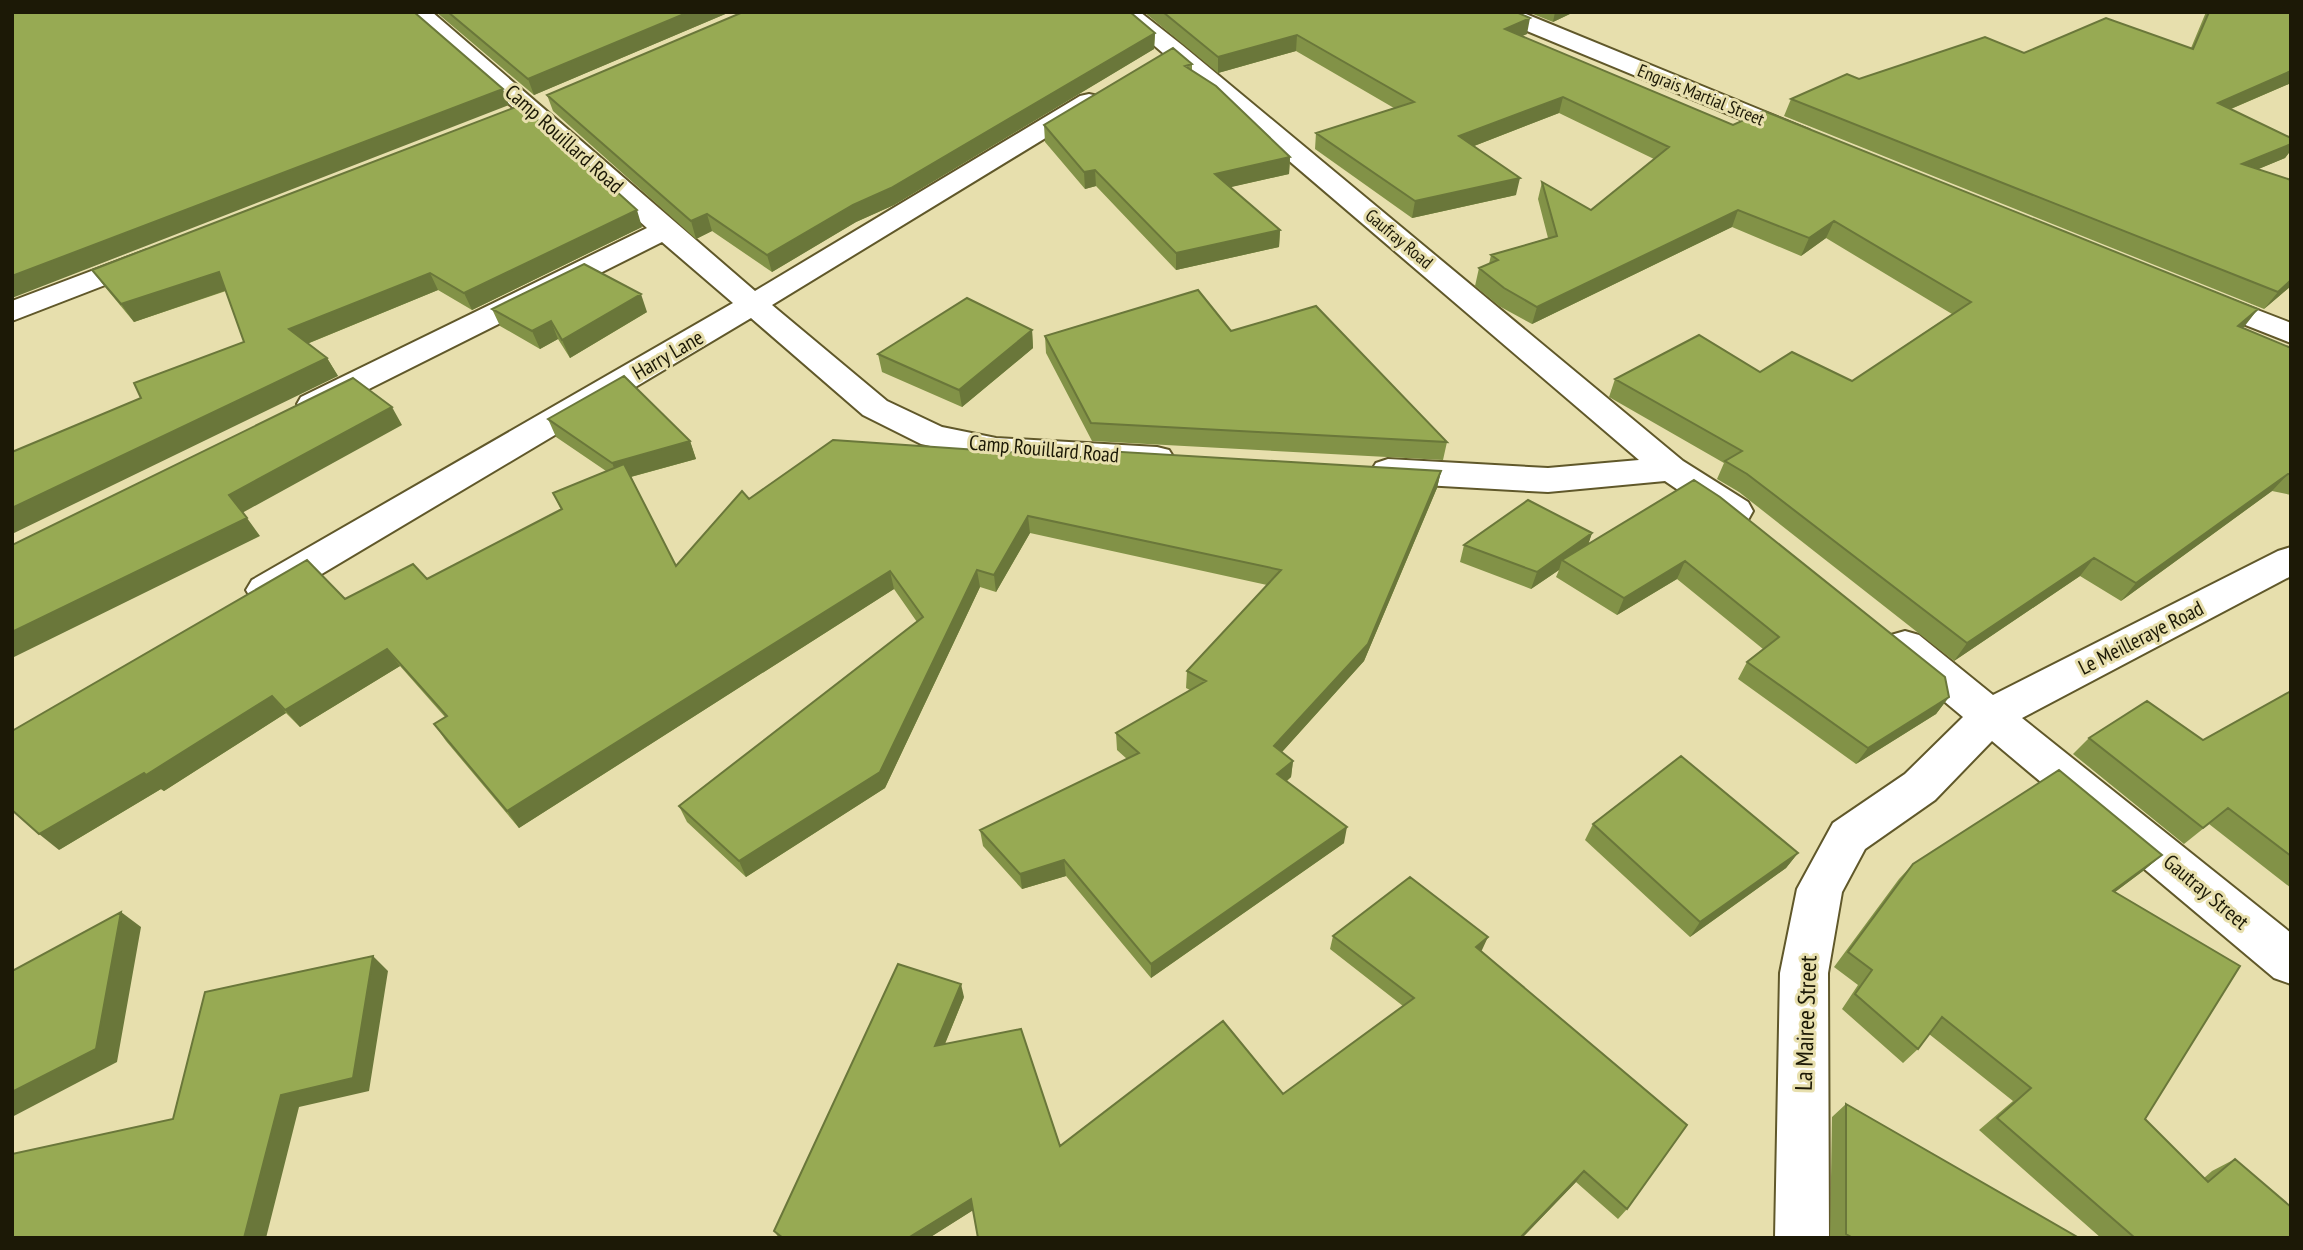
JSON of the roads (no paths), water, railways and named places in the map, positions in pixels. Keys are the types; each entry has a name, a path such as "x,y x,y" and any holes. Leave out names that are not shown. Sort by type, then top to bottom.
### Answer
{"street":[{"name":"Camp Rouillard Road","path":"418,12 531,108 665,230 875,408 933,436 996,449 1189,460"},
{"name":"Gaufray Road","path":"1126,12 1162,57 1671,469"},
{"name":"Engrais Martial Street","path":"1501,12 1825,146"},
{"name":"Harry Lane","path":"239,605 752,305 1115,85"},
{"path":"289,416 665,230"},
{"path":"12,312 168,250"},
{"path":"2174,287 2291,334"},
{"path":"1355,469 1548,480 1671,469 1726,503 1757,529"},
{"name":"Le Meilleraye Road","path":"1991,715 2291,560"},
{"path":"1885,630 1991,715"},
{"name":"Gautray Street","path":"1991,715 2291,962"},
{"name":"La Mairee Street","path":"1802,1238 1804,973 1819,889 1849,836 1920,787 1991,715"}]}
